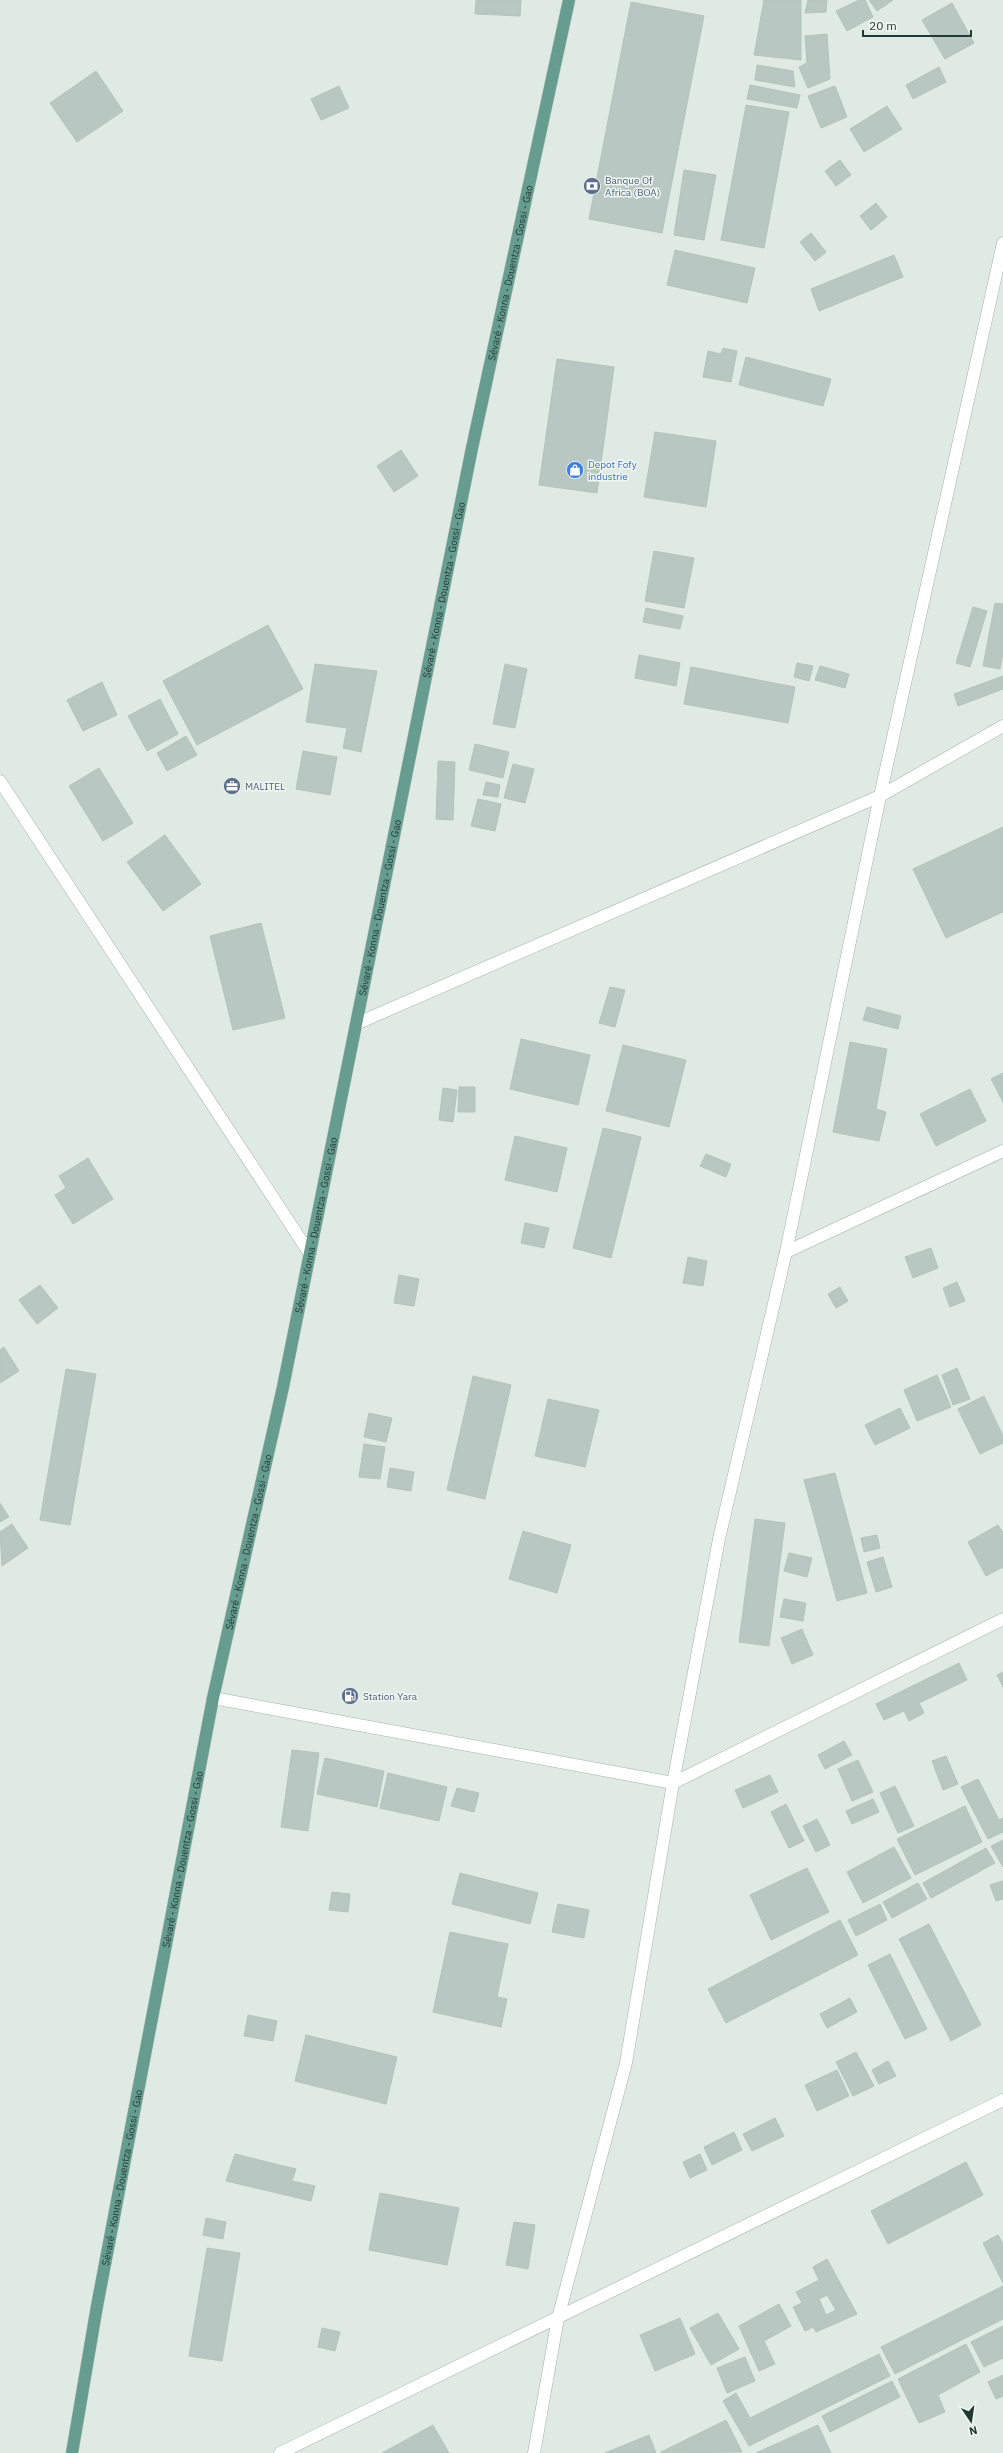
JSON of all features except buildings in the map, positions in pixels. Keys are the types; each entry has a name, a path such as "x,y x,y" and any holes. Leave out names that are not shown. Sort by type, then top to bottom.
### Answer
{"main road":[{"name":"Sévaré - Konna - Douentza - Gossi - Gao","path":"72,2453 97,2306 213,1698 310,1254 358,1023 472,448 569,0"}],"street":[{"path":"534,2453 558,2318 626,2063 673,1783 719,1539 786,1252 880,796 1003,243"},
{"path":"358,1023 880,796 1003,726"},
{"path":"0,781 310,1254"},
{"path":"786,1252 1003,1151"},
{"path":"213,1698 673,1783 1003,1619"},
{"path":"280,2453 1003,2100"}],"place":[{"name":"Banque Of Africa (BOA)","path":"592,186"},
{"name":"Depot Fofy industrie","path":"575,470"},
{"name":"MALITEL","path":"232,786"},
{"name":"Station Yara","path":"350,1696"}]}
